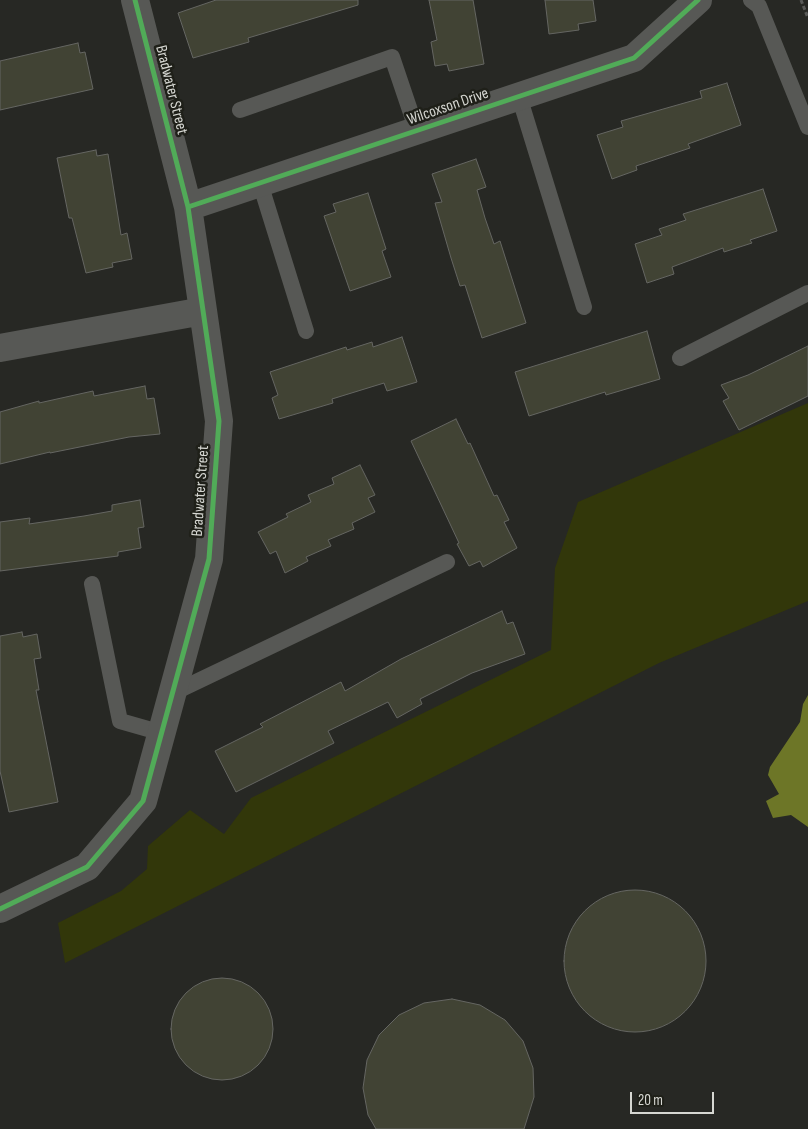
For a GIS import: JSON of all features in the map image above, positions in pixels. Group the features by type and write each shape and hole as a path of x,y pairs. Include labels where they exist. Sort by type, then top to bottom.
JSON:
{"street":[{"name":"Bradwater Street","path":"0,909 87,867 143,801 209,559 219,421 188,208 135,0"},
{"name":"Wilcoxson Drive","path":"188,208 634,58 698,0"},
{"path":"0,348 203,311"}],"lane":[{"path":"751,0 759,6 808,127"},
{"path":"240,110 392,58 417,130"},
{"path":"519,96 584,307"},
{"path":"260,183 306,331"},
{"path":"680,358 808,293"},
{"path":"172,693 446,562"},
{"path":"92,584 120,721 162,734"}],"path":[{"path":"801,0 808,18"}],"shaded area":[{"path":"808,403 808,601 659,663 65,963 58,923 121,891 147,869 148,846 190,810 224,834 251,798 551,650 555,568 578,502"},
{"path":"808,695 808,827 791,815 773,818 766,801 779,794 768,775 770,767 800,722 803,704"}],"building":[{"path":"216,0 358,0 358,5 248,38 249,42 193,58 178,13"},
{"path":"429,0 473,0 484,64 449,71 447,64 435,66 431,42 437,40"},
{"path":"545,0 593,0 596,21 578,24 579,30 549,34"},
{"path":"78,43 80,53 85,52 93,89 0,110 0,61"},
{"path":"727,83 741,125 688,144 690,148 636,166 637,170 612,179 597,135 623,127 621,121 702,98 700,91"},
{"path":"96,150 97,156 108,154 121,235 127,233 132,259 112,263 113,267 86,273 72,218 69,218 57,158"},
{"path":"476,159 486,187 477,190 485,218 494,244 500,241 526,323 482,338 465,285 460,286 451,258 435,203 442,202 432,174"},
{"path":"763,189 777,231 750,240 752,243 724,252 723,248 672,267 674,274 647,283 635,244 662,235 659,229 686,220 683,214"},
{"path":"368,193 386,249 382,251 391,277 350,291 324,216 336,212 333,204"},
{"path":"647,331 660,379 606,395 605,392 529,416 515,372"},
{"path":"402,337 417,382 387,391 384,383 332,399 333,403 279,419 272,398 278,395 270,372 346,347 347,350 372,342 373,347"},
{"path":"808,346 808,396 739,430 723,401 729,398 721,385 748,375"},
{"path":"145,386 147,399 154,398 160,434 129,437 50,452 0,464 0,412 39,401 39,403 93,391 94,396"},
{"path":"456,419 468,444 470,443 494,496 497,495 509,520 504,522 517,548 483,567 480,561 469,566 457,544 459,543 411,441"},
{"path":"360,465 375,495 368,498 375,512 352,523 354,529 328,540 331,546 306,557 308,561 285,573 276,551 270,554 258,532 288,517 286,514 311,502 308,495 334,484 332,478"},
{"path":"140,500 144,527 138,528 141,548 118,552 118,556 0,571 0,522 30,518 29,524 84,516 112,511 112,505"},
{"path":"502,611 507,624 513,622 525,654 472,673 420,699 422,704 397,718 388,702 328,731 334,743 236,792 215,751 263,727 260,724 341,682 345,691 401,659"},
{"path":"22,632 23,637 37,634 41,658 34,659 39,690 36,690 58,802 9,812 0,771 0,636"},
{"path":"635,890 662,896 674,902 685,911 694,922 700,934 706,961 700,988 694,1000 685,1011 674,1020 662,1026 635,1032 608,1026 596,1020 585,1011 576,1000 570,988 564,961 570,934 576,922 585,911 596,902 608,896"},
{"path":"222,978 241,982 258,993 269,1010 273,1029 269,1048 258,1065 241,1076 222,1080 203,1076 186,1065 175,1048 171,1029 175,1010 186,993 203,982"},
{"path":"452,999 480,1005 505,1020 523,1041 533,1068 534,1097 524,1129 376,1129 368,1115 363,1088 367,1060 379,1035 399,1015 424,1003"}],"cycle path":[{"path":"0,909 87,867 143,801 209,559 219,421 188,207 135,0"},
{"path":"188,207 634,58 698,0"}]}
